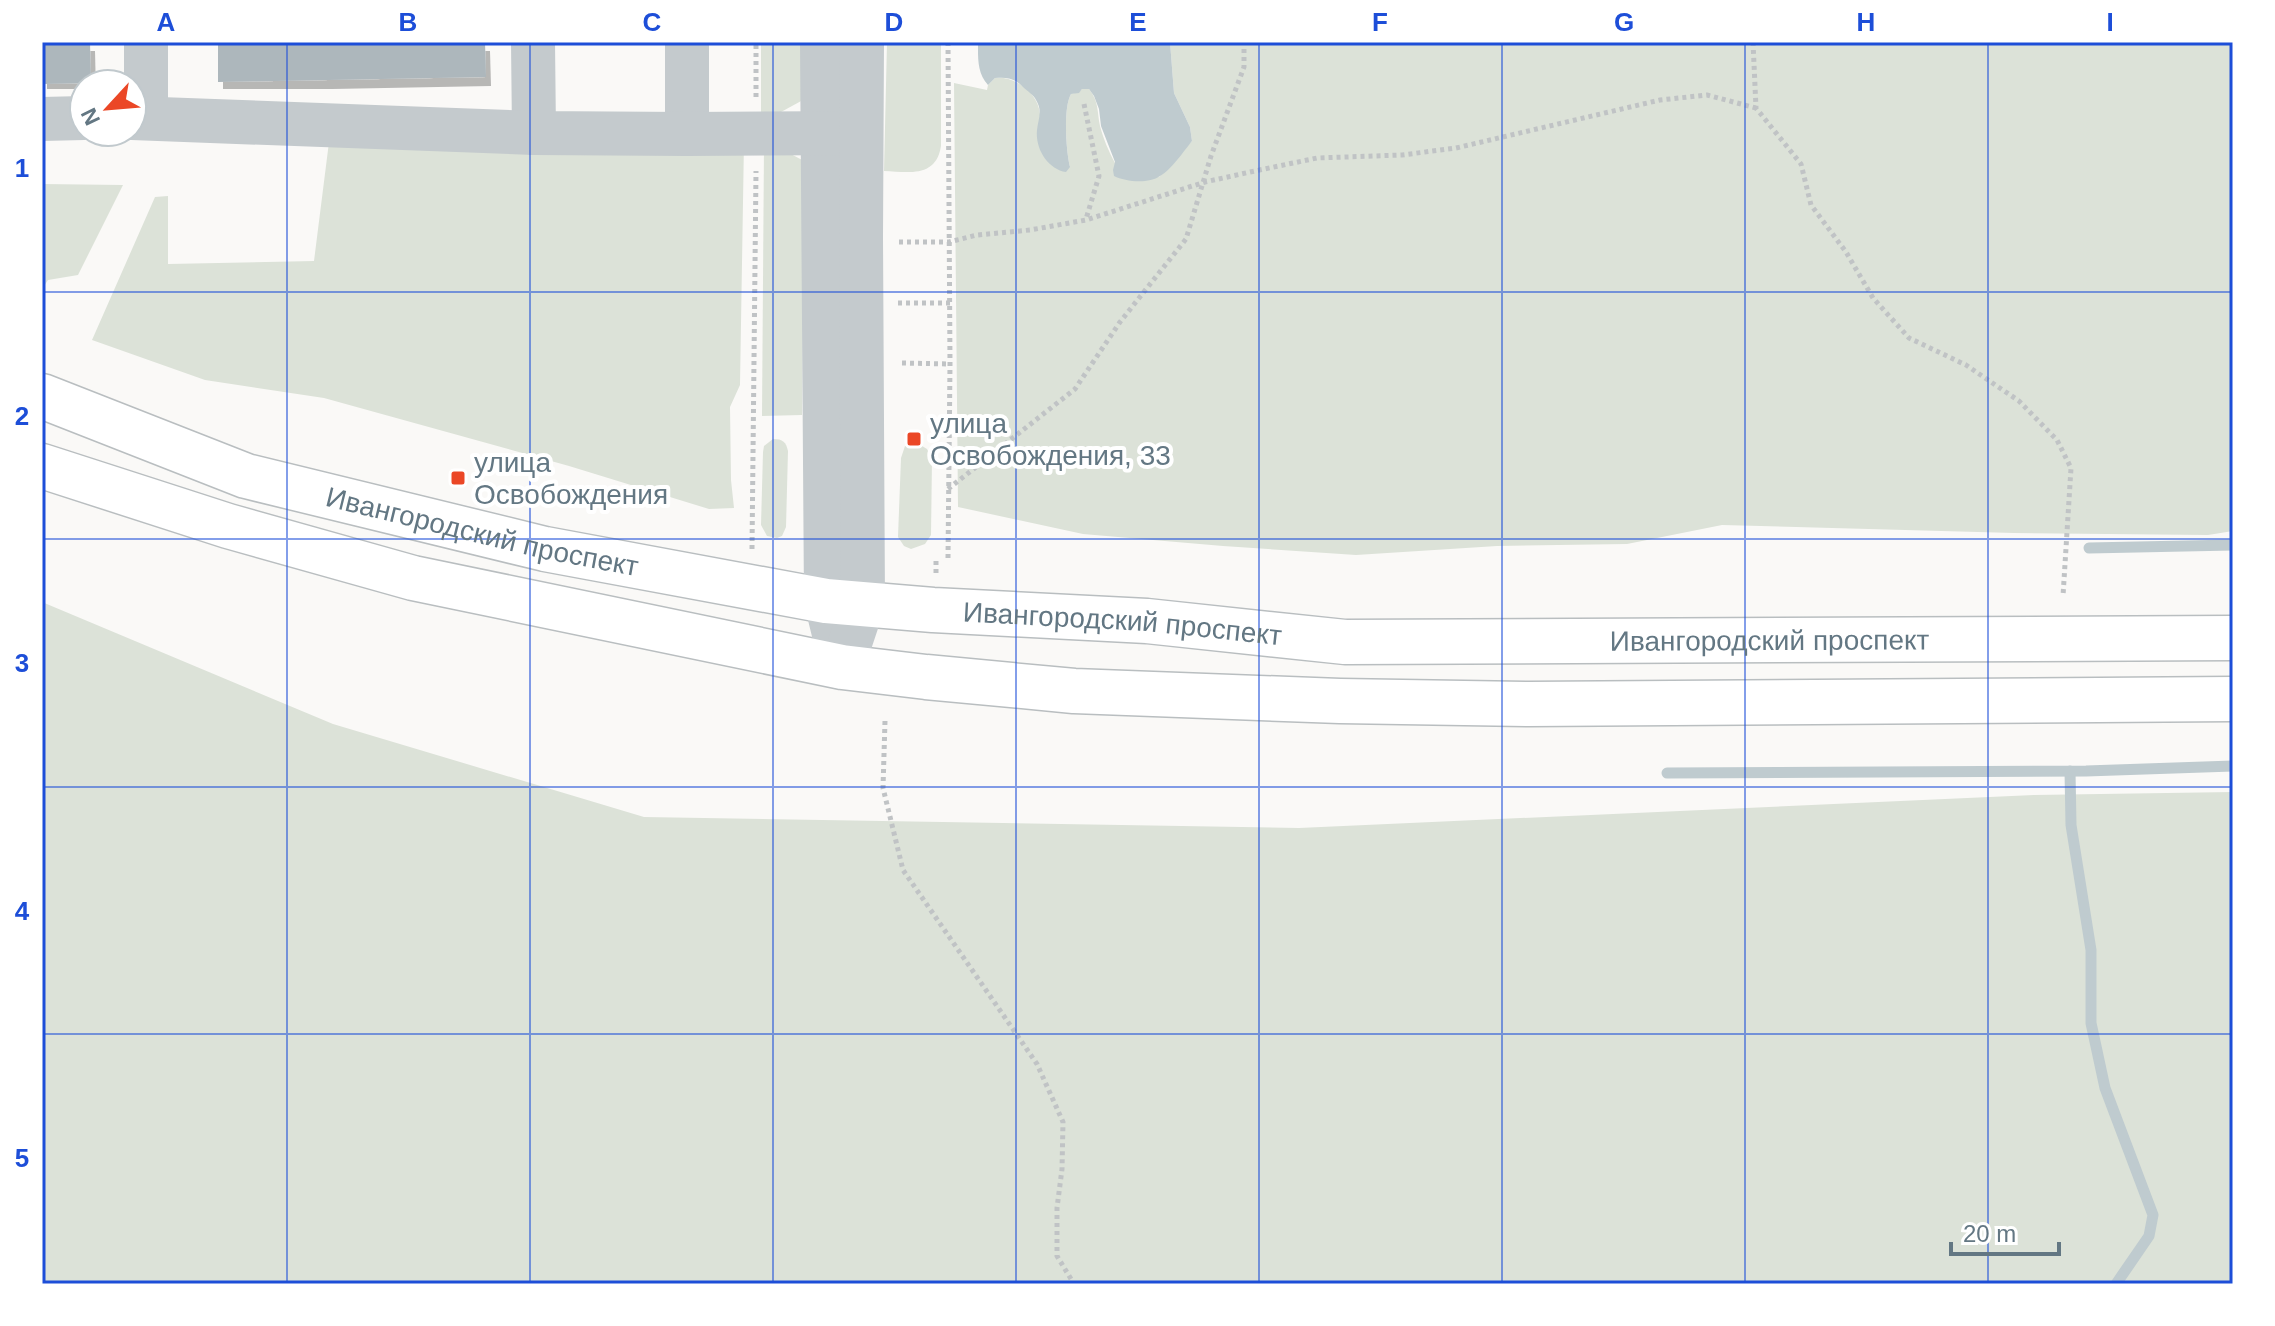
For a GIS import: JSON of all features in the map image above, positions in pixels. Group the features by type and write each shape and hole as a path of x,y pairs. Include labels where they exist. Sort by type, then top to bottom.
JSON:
{"highway":[{"name":"Ивангородский проспект","path":"42,396 246,476 545,549 844,602 933,610 1147,621 1345,642 2233,638"},
{"name":"Ивангородский проспект","path":"42,466 228,526 413,578 842,667 1074,691 1340,701 1529,704 2233,699"}],"street":[{"path":"144,68 146,42"},
{"path":"533,42 534,133"},
{"path":"687,42 687,134"},
{"path":"822,42 842,133 842,667"},
{"path":"842,133 862,42"},
{"path":"42,119 68,118"},
{"path":"148,118 534,133 842,133"}],"path":[{"path":"752,559 756,42"},
{"path":"948,42 948,558"},
{"path":"948,489 1075,389 1120,322 1186,239 1211,156 1244,67 1244,42"},
{"path":"1753,42 1756,108 1801,164 1811,205 1846,252 1873,298 1909,338 1966,365 2019,401 2057,440 2071,468 2063,596"},
{"path":"897,242 949,242 977,235 1086,220 1205,182 1317,158 1402,155 1456,148 1660,100 1707,95 1756,108"},
{"path":"1084,104 1099,176 1086,220"},
{"path":"897,303 950,303"},
{"path":"897,363 950,364"},
{"path":"936,558 936,574"},
{"path":"885,721 883,788 903,870 1037,1064 1063,1122 1057,1256 1074,1284"}],"shaded area":[{"path":"761,42 803,42 803,100 770,118 761,118"},
{"path":"887,42 941,42 941,146 934,164 920,171 884,171"},
{"path":"978,42 1170,42 1174,93 1190,127 1192,141 1169,169 1155,179 1137,181 1114,176 1115,162 1101,126 1099,109 1089,89 1082,89 1079,93 1071,94 1068,100 1066,130 1070,167 1066,172 1060,170 1048,162 1038,144 1040,112 1035,98 1010,79 995,78 988,85 980,70"},
{"path":"1170,42 2233,42 2233,531 2208,535 2014,533 1722,525 1627,544 1497,546 1356,555 1083,534 958,507 954,83 987,90 995,78 1003,78 1024,87 1038,106 1040,119 1037,133 1070,167 1066,130 1068,100 1071,94 1089,89 1115,163 1159,177 1192,141 1190,127 1174,93"},
{"path":"744,141 740,385 730,407 734,508 709,509 569,466 324,398 205,380 92,340 155,197 168,196 168,264 314,261 329,142"},
{"path":"764,145 774,145 804,161 802,415 762,416"},
{"path":"42,184 123,185 78,275 48,280 42,289"},
{"path":"773,439 784,442 788,451 786,527 782,536 777,538 767,536 761,525 763,452 764,446"},
{"path":"917,443 927,449 932,459 931,535 925,544 911,549 904,546 898,537 901,458 905,446"},
{"path":"42,602 333,724 644,817 1299,828 2034,795 2233,792 2233,1284 42,1284"}],"building":[{"path":"42,42 90,42 91,68 68,68 68,83 42,84"},
{"path":"218,42 485,42 486,77 218,82"}],"waterway":[{"path":"2089,548 2233,545"},
{"path":"1667,773 2086,771 2233,766"},
{"path":"2070,771 2071,825 2091,950 2091,1023 2105,1088 2153,1215 2149,1236 2116,1284"}],"place":[{"name":"улица Освобождения, 33","path":"914,439"},
{"name":"улица Освобождения","path":"458,478"}]}
